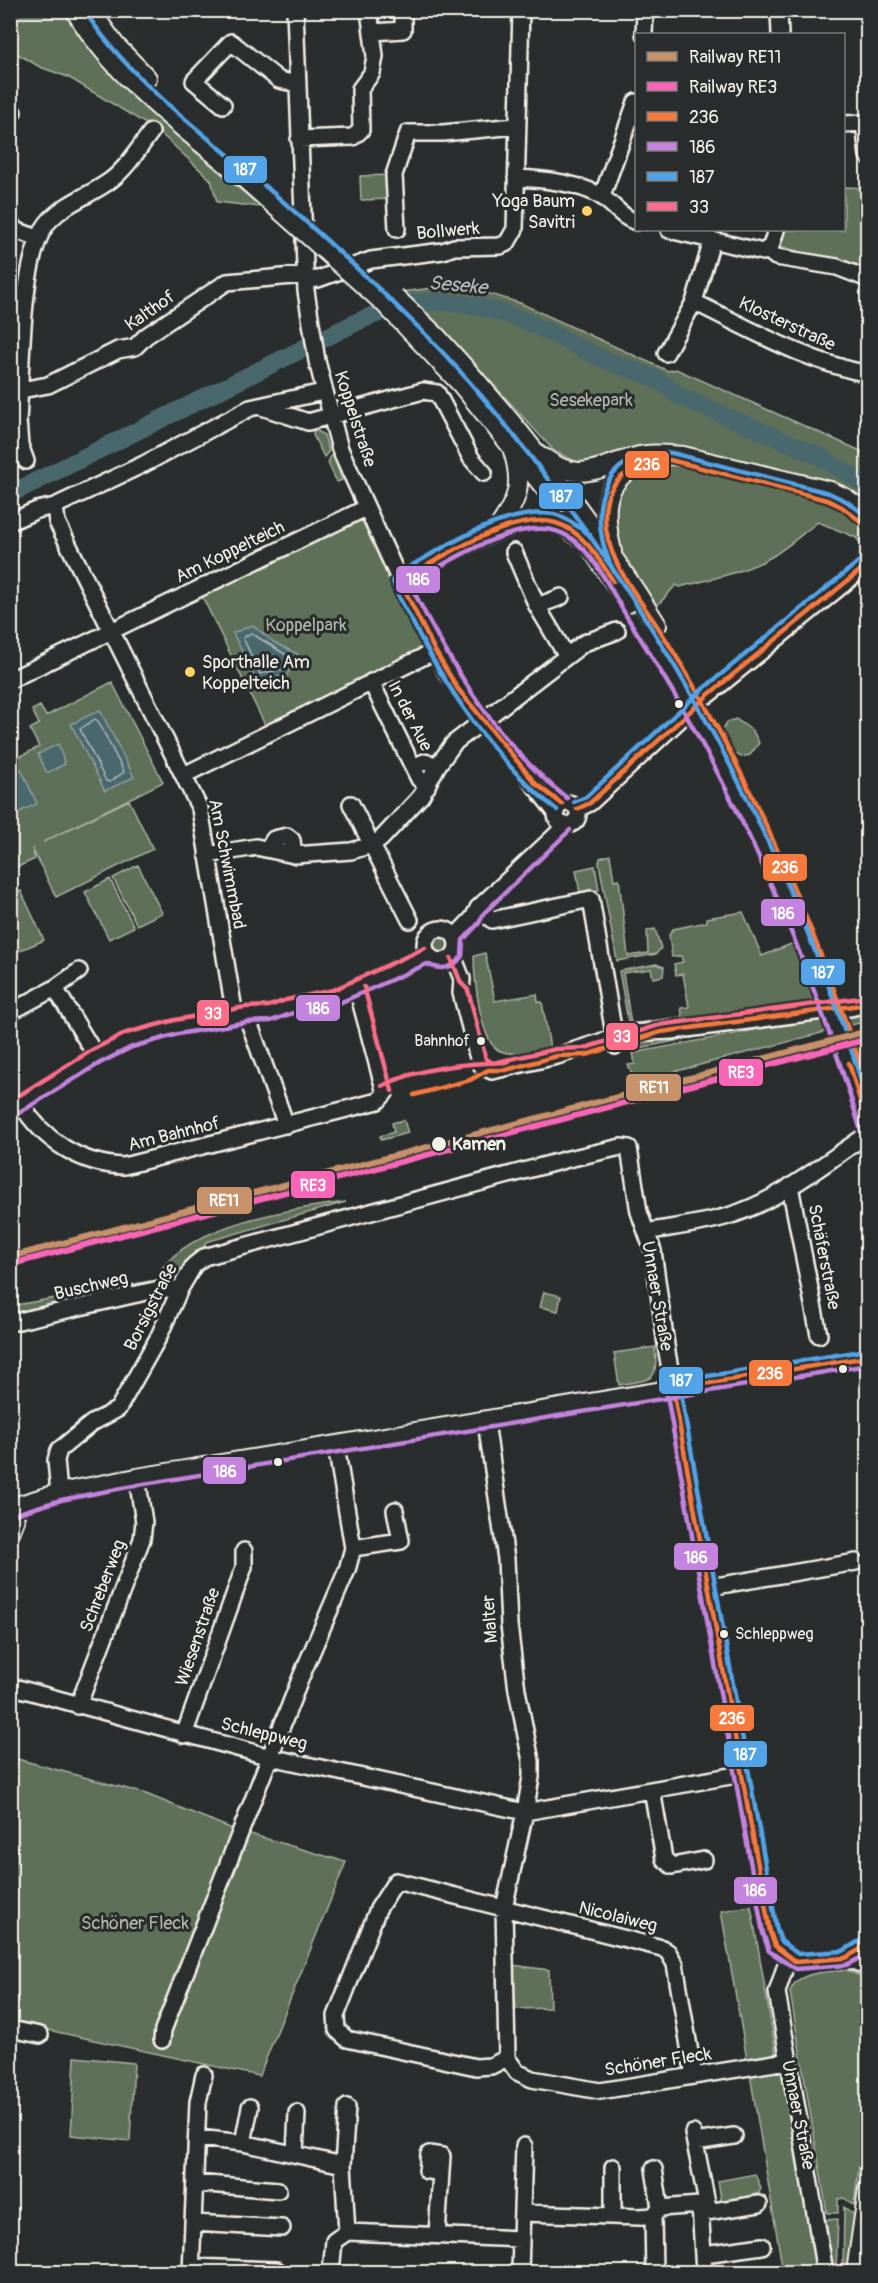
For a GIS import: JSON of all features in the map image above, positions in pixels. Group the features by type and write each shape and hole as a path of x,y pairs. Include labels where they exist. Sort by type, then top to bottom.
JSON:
{"main road":[{"path":"75,10 108,56 157,104 249,175"},
{"path":"90,10 115,45 167,98 490,405 533,450 613,556 633,599 693,707 760,837 819,975 843,1043 867,1129"},
{"path":"490,405 511,443 633,599 702,699 765,822 829,971 867,1089"},
{"path":"497,530 514,505 519,485 518,466 511,443"},
{"path":"533,450 567,471 582,473 636,457 657,454 682,456 830,491 845,498 867,514"},
{"path":"613,556 605,514 608,498 616,480 634,466 647,461 670,460 827,500 842,507 867,527"},
{"path":"400,581 497,530 538,520 556,522 589,543"},
{"path":"13,1507 59,1492 137,1478 486,1422 867,1357"},
{"path":"856,2272 867,2189"}],"street":[{"path":"299,140 353,137 362,130 360,89 372,73 374,63 373,32 369,10"},
{"path":"373,32 403,30 403,10"},
{"name":"Bollwerk","path":"305,278 318,279 371,260 443,251 454,247 500,246 507,243 515,229 520,10"},
{"path":"779,10 780,33"},
{"name":"Koppelstraße","path":"296,11 305,278 315,355 339,449 400,581 435,651 458,689 536,784 565,813"},
{"path":"644,33 645,13"},
{"path":"223,105 194,81 231,42 279,80 298,84"},
{"path":"602,196 635,105"},
{"path":"845,124 866,124 867,156"},
{"path":"397,229 394,175 408,133 443,133 516,126"},
{"path":"26,461 20,445 21,390 30,270 38,238 57,213 111,180 123,170 152,132"},
{"path":"516,178 549,182 602,196 621,216 635,222"},
{"path":"12,228 38,238"},
{"path":"673,231 757,252 771,246 776,231"},
{"path":"666,353 694,302 712,241"},
{"path":"766,250 777,257 837,267 867,279"},
{"name":"Kalthof","path":"21,390 48,385 118,350 135,347 146,336 227,282 305,278"},
{"name":"Klosterstraße","path":"694,302 831,367 867,374"},
{"path":"260,406 308,422 423,391 437,393 471,459 484,473"},
{"path":"10,522 37,510 55,506 250,408 323,393"},
{"name":"Am Schwimmbad","path":"55,506 57,522 200,809 207,855 241,1015"},
{"name":"Am Koppelteich","path":"110,630 366,508"},
{"path":"514,552 537,606 566,655"},
{"path":"708,695 867,564"},
{"path":"537,606 561,597"},
{"path":"10,680 110,630"},
{"name":"In der Aue","path":"372,845 381,839 427,787 438,765 454,743 566,655 584,643 617,631"},
{"path":"184,775 435,651"},
{"name":"In der Aue","path":"371,682 419,779 427,787"},
{"path":"427,950 432,932 451,933 473,918 478,908 558,833 565,813 590,803 687,713"},
{"name":"In der Aue","path":"413,767 424,762 438,765"},
{"path":"351,804 410,920"},
{"path":"207,855 268,848 294,855 351,851 372,845"},
{"path":"478,908 492,920 591,899 615,1042"},
{"path":"449,959 457,947 451,933"},
{"path":"427,950 435,960 449,959"},
{"path":"16,1107 96,1056 150,1033 241,1015 270,1014 288,1007 323,1001 357,989 395,968 402,957 427,950"},
{"path":"449,959 462,979 461,993 473,1043 483,1067 498,1071 615,1042 646,1031 661,1032 823,1011"},
{"path":"18,1008 55,988 79,971"},
{"path":"55,988 96,1056"},
{"name":"Am Bahnhof","path":"16,1107 51,1139 86,1160 109,1166 140,1164 378,1101 385,1093 357,989"},
{"path":"850,1008 867,1004"},
{"path":"241,1015 286,1125"},
{"name":"Schäferstraße","path":"646,1232 728,1216 790,1186 867,1134"},
{"name":"Borsigstraße","path":"59,1492 56,1460 60,1450 92,1423 118,1409 158,1338 180,1289 194,1265 204,1257 568,1159 621,1147 629,1148"},
{"name":"Unnaer Straße","path":"629,1148 639,1212 655,1262 673,1389 770,1932 775,1946 788,1958 777,1992 787,2061 825,2272"},
{"name":"Schäferstraße","path":"790,1186 819,1335"},
{"name":"Buschweg","path":"10,1323 159,1289 180,1289"},
{"name":"Malter","path":"486,1422 506,1559 509,1625 517,1690 531,1761 525,1812"},
{"path":"162,2040 163,2030 270,1757 348,1570 353,1548 336,1446"},
{"name":"Schreberweg","path":"78,1706 142,1539 144,1522 137,1478"},
{"path":"10,1535 16,1520 13,1507"},
{"path":"353,1548 401,1541 395,1510"},
{"name":"Wiesenstraße","path":"184,1735 244,1567 244,1551"},
{"path":"710,1587 856,1562"},
{"name":"Schleppweg","path":"10,1686 270,1757 525,1812 741,1774"},
{"path":"652,1790 664,1859 672,1866 704,1860"},
{"path":"504,1908 396,1881 378,1909 336,2016 337,2030 347,2039 476,2067 491,2066 507,2058 504,1908 525,1812"},
{"name":"Nicolaiweg","path":"504,1908 640,1942 668,1952 675,1964 694,2076"},
{"path":"788,1958 806,1963 845,1958 867,1945"},
{"path":"845,1958 867,1967"},
{"path":"10,2029 40,2035"},
{"name":"Schöner Fleck","path":"507,2058 524,2076 588,2090 610,2090 787,2061"},
{"path":"204,2075 198,2102 191,2270 277,2271"},
{"path":"243,2143 250,2107"},
{"path":"346,2107 343,2165 347,2232"},
{"path":"295,2153 297,2112"},
{"path":"700,2209 707,2204 694,2138 734,2136"},
{"path":"198,2138 243,2143 343,2165"},
{"path":"520,2272 524,2146"},
{"path":"613,2168 613,2216"},
{"path":"654,2169 656,2212 654,2272"},
{"path":"437,2235 441,2172"},
{"path":"196,2183 278,2190"},
{"path":"523,2213 613,2216 759,2204"},
{"path":"700,2209 704,2272"},
{"path":"194,2223 282,2228"},
{"path":"331,2272 334,2241 347,2232 521,2239"},
{"path":"704,2254 762,2246"}],"green space":[{"path":"10,11 66,11 85,40 130,92 181,140 261,207 217,202 211,180 158,131 68,77 40,67 11,50"},
{"path":"391,175 392,199 361,200 360,176"},
{"path":"845,187 867,188 867,273 780,246 784,231 845,231"},
{"name":"Sesekepark","path":"433,288 480,291 520,303 668,371 676,369 863,452 867,455 867,511 760,470 606,459 579,463 554,451 459,347 400,292"},
{"path":"314,429 324,435 329,451 324,457 313,435"},
{"path":"332,453 342,480 337,482 328,463"},
{"path":"670,460 827,500 842,507 867,527 867,550 855,537 818,522 763,562 716,578 680,587 676,585 658,605 646,608 613,556 608,498 634,466"},
{"name":"Koppelpark","path":"366,508 433,648 269,733 199,590"},
{"path":"112,682 163,782 43,842 129,800 153,849 56,897 32,848 35,859 11,870 11,761 39,747 30,729 39,724 32,710 40,706 46,716"},
{"path":"736,719 753,731 759,743 750,755 741,757 733,752 723,729 727,722"},
{"path":"610,855 614,880 619,879 628,956 648,953 647,931 655,929 661,948 656,954 617,961 599,863 600,858"},
{"path":"138,865 162,913 137,925 113,878"},
{"path":"595,866 599,890 580,893 576,870"},
{"path":"110,879 134,927 109,939 85,892"},
{"path":"21,891 44,940 19,951 11,934 10,896"},
{"path":"743,912 762,956 796,942 818,1001 683,1020 681,1008 689,1007 683,974 676,975 674,964 683,962 681,956 672,957 669,935 673,929 707,922 707,918"},
{"path":"437,936 445,936 450,941 448,952 437,954 432,949 432,941"},
{"path":"485,953 495,1001 537,994 538,1002 542,1002 550,1048 506,1053 493,1046 479,1008 475,978 474,956"},
{"path":"656,964 664,967 663,976 653,978 651,969 623,973 631,1024 679,1017 680,1021 629,1026 619,971"},
{"path":"867,1013 867,1021 635,1082 628,1065 635,1064 633,1053 766,1028"},
{"path":"767,1023 635,1049 633,1044 706,1030"},
{"path":"404,1120 408,1133 381,1140 380,1136 394,1132 392,1123"},
{"path":"346,1202 206,1242 199,1256 189,1267 162,1282 159,1272 174,1255 218,1230 271,1214"},
{"path":"150,1281 152,1286 11,1317 11,1306"},
{"path":"544,1292 561,1296 558,1311 540,1307"},
{"path":"655,1347 654,1373 646,1380 619,1385 614,1353"},
{"name":"Schöner Fleck","path":"10,1757 146,1794 230,1828 346,1862 259,2076 11,2022"},
{"path":"751,1906 776,2053 747,2060 721,1911"},
{"path":"512,1965 549,1970 550,2008 516,2009"},
{"path":"847,1970 867,1979 868,2100 854,2205 844,2198 838,2199 838,2213 827,2213 790,1992 793,1985 806,1976"},
{"path":"75,2057 134,2063 130,2141 71,2135"},
{"path":"776,2069 783,2073 817,2272 783,2272 750,2074"},
{"path":"755,2174 761,2188 759,2193 748,2196 747,2200 722,2204 718,2181"},
{"path":"844,2207 856,2216 850,2272 843,2272"},
{"path":"838,2219 836,2272 832,2272 825,2220"}],"water":[{"path":"252,625 275,643 298,654 287,675 257,682 233,633"},
{"path":"100,710 134,777 105,791 71,724"},
{"path":"58,744 65,764 47,773 38,754"},
{"path":"21,769 37,804 17,813 11,799 11,774"}],"waterway":[{"name":"Seseke","path":"10,494 359,321 398,306 430,302 480,307 528,322 600,358 654,378 679,396 817,455 868,486"}],"rail line":[{"name":"RE11","path":"10,1257 868,1031"},
{"name":"RE3","path":"12,1264 868,1039"}],"transit line":[{"name":"187","path":"84,10 120,56 161,98 310,226 369,279 428,337 489,404 563,499 659,640 702,712 741,787 778,863 811,941 868,1102"},
{"name":"187","path":"614,572 605,551 601,530 600,509 604,490 613,474 627,462 647,455 672,453 829,493 846,501 868,517"},
{"name":"236","path":"868,527 842,507 827,500 670,460 635,468 617,481 611,490 605,514 610,548 617,563 695,688 753,798 804,912 868,1087"},
{"name":"187","path":"557,810 513,770 473,722 439,670 398,595 393,580 396,575 472,532 514,517 535,514 559,515 590,535"},
{"name":"236","path":"400,581 476,539 498,530 539,521 556,523 574,532 589,547 613,581"},
{"name":"186","path":"567,798 518,753 477,700 441,643 410,584 478,546 517,532 536,529 552,530 565,535 587,553 605,579 700,741 733,803 790,930 816,995 861,1131"},
{"name":"187","path":"574,802 586,797 703,689 863,558"},
{"name":"236","path":"577,809 590,803 708,695 868,564"},
{"name":"236","path":"400,581 435,651 458,689 536,784 562,804"},
{"name":"186","path":"14,1116 100,1063 132,1047 178,1034 247,1022 271,1021 290,1014 337,1004 427,964 437,968 455,964 462,956 463,940 479,923 484,913 570,830"},
{"name":"33","path":"10,1101 92,1050 126,1033 175,1020 245,1007 269,1006 333,990 425,948"},
{"name":"33","path":"451,958 461,983 468,990 486,1059 493,1063 556,1049 585,1048 659,1025 867,997"},
{"name":"33","path":"364,987 392,1091"},
{"name":"236","path":"414,1095 470,1080 488,1070 506,1070 557,1056 586,1055 661,1032 868,1004"},
{"name":"33","path":"382,1086 428,1070 509,1062"},
{"name":"236","path":"849,1063 868,1127"},
{"name":"187","path":"672,1382 867,1350"},
{"name":"236","path":"673,1389 868,1357"},
{"name":"186","path":"12,1515 61,1500 138,1485 868,1365"},
{"name":"187","path":"680,1388 777,1930 781,1941 798,1954 843,1951 864,1938"},
{"name":"236","path":"673,1389 770,1932 775,1946 796,1962 845,1958 868,1945"},
{"name":"186","path":"666,1390 763,1933 769,1951 796,1969 846,1965 868,1954"}],"place":[{"name":"Yoga Baum Savitri","path":"587,211"},
{"name":"Sporthalle Am Koppelteich","path":"190,672"},
{"name":"Bahnhof","path":"481,1041"},
{"name":"Kamen","path":"439,1144"},
{"name":"Schleppweg","path":"724,1634"}]}
